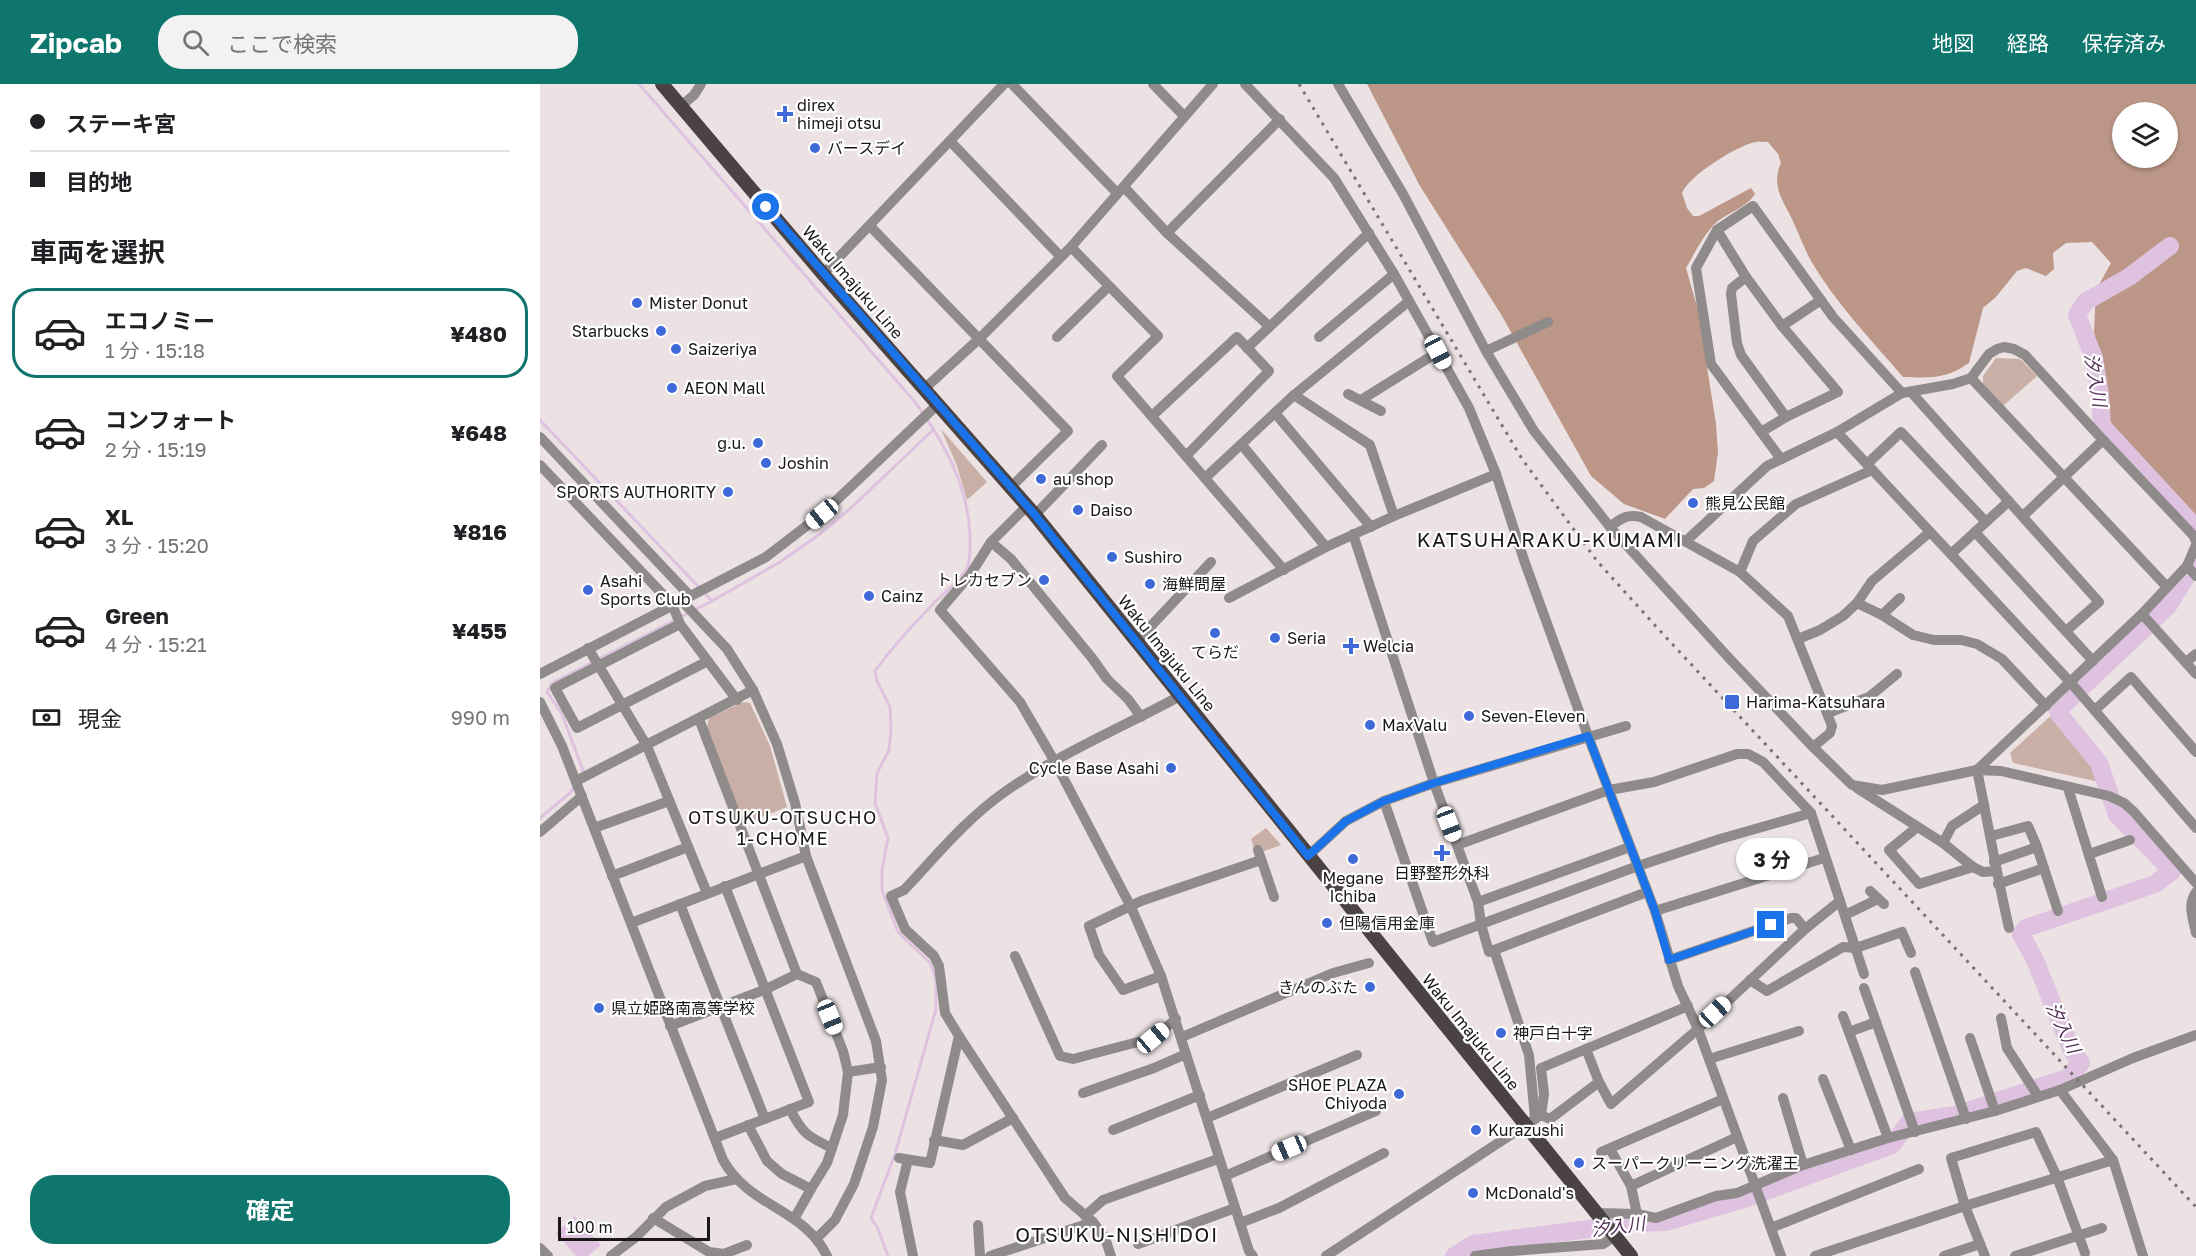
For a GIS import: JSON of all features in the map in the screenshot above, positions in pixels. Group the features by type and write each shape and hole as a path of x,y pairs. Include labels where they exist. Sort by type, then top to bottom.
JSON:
{"main road":[{"name":"Waku Imajuku Line","path":"662,84 823,274 1031,511 1308,856 1534,1119 1599,1216 1631,1256"}],"street":[{"path":"681,106 694,95 701,84"},
{"path":"1153,84 1184,116"},
{"path":"924,389 980,338 1071,247 1213,84"},
{"path":"1245,84 1334,178 1394,274 1469,408 1496,474 1588,736 1655,911 1678,986 1698,1029 1781,1256"},
{"path":"1338,84 1403,194 1486,351 1534,431 1610,527 1813,747 1852,785 1916,828 1943,843 1973,867 1983,872 2037,847"},
{"path":"823,274 1005,85 1269,326"},
{"path":"1167,233 1280,119"},
{"path":"950,141 1060,256"},
{"path":"1781,459 1711,364 1696,267 1717,230 1753,206 1821,300 2023,516 2099,602 2067,632"},
{"path":"870,226 1068,431 1010,488"},
{"path":"1717,230 1746,277 1782,326 1838,392 1761,432"},
{"path":"1247,348 1369,233"},
{"path":"1071,247 1158,336 1117,376 1284,570"},
{"path":"1319,337 1394,274"},
{"path":"1746,277 1732,288 1731,294 1737,343 1741,355 1786,417"},
{"path":"1057,337 1108,287"},
{"path":"1782,326 1821,300"},
{"path":"1205,478 1294,395 1408,302"},
{"path":"1486,351 1548,322"},
{"path":"1152,416 1237,337 1269,371 1186,456"},
{"path":"1686,542 1767,466 1837,432 1906,392 1953,384 1971,378 1989,354 2004,347 2025,355 2193,535 2196,543 2187,566 2142,614 1977,770"},
{"path":"1361,400 1438,352"},
{"path":"1971,378 2167,587"},
{"path":"1348,394 1381,411"},
{"path":"1294,395 1370,445 1394,516"},
{"path":"540,674 742,570 784,544 842,495 937,405"},
{"path":"1275,413 1371,527"},
{"path":"1837,432 2071,683 2196,828"},
{"path":"1740,572 1753,541 1796,504 1870,467 1901,432 1986,522"},
{"path":"540,437 727,650 753,690 777,744 795,803 806,856 876,1041 881,1066 882,1080 873,1127 854,1184 836,1220 817,1238"},
{"path":"2023,516 2103,440"},
{"path":"1101,445 1031,511 991,542 970,575 940,610 1020,702 1055,762 1131,907 1161,976 1176,1019 1218,1159 1240,1223 1247,1254"},
{"path":"1242,445 1326,547"},
{"path":"540,465 681,600 680,624 737,700"},
{"path":"1229,598 1353,534 1496,474"},
{"path":"1951,554 2009,501"},
{"path":"1610,527 1623,516 1631,514 1641,517 1740,572 1788,616 1832,726 1830,734 1813,747"},
{"path":"1798,639 1820,630 1843,616 1857,603 1872,581 1930,532"},
{"path":"1975,532 2093,661"},
{"path":"1353,534 1434,783 1478,902 1489,952 1647,892"},
{"path":"991,542 1011,559 1107,679 1128,699 1141,717"},
{"path":"1136,642 1211,562"},
{"path":"2187,566 2196,576"},
{"path":"1882,615 1900,598"},
{"path":"1857,603 1882,615 1913,635 1934,640 1961,640 1977,644 2002,659 2046,706"},
{"path":"2142,614 2196,674"},
{"path":"680,624 555,687 577,728 708,661"},
{"path":"588,648 647,746 707,893"},
{"path":"2186,662 2196,654"},
{"path":"1828,713 1869,696 1897,674"},
{"path":"2095,710 2131,677 2196,752"},
{"path":"576,781 753,690"},
{"path":"1111,1256 1105,1238 1089,1219 1065,1198 959,1036 945,1013 939,966 934,956 905,929 891,896 904,890 971,819 1007,790 1180,696"},
{"path":"540,702 562,746 582,796 723,1160 736,1179 753,1195 806,1227 817,1238 827,1256"},
{"path":"699,719 797,974 816,982 843,1051 848,1072 843,1115 827,1162 794,1219"},
{"path":"1308,856 1346,821 1384,801 1434,783 1626,726"},
{"path":"1457,845 1609,790 1654,782 1737,754 1748,754 1763,762 1811,813 1864,974"},
{"path":"1852,785 1882,790 1977,770 2001,771 2109,796 2124,803 2196,883"},
{"path":"1977,770 1991,836 1998,884 2009,928"},
{"path":"2068,788 2102,897"},
{"path":"540,832 582,796"},
{"path":"594,828 669,801"},
{"path":"1384,801 1433,942 1638,866 1811,813"},
{"path":"1943,843 1952,826 1984,805"},
{"path":"1991,836 2028,826 2058,911"},
{"path":"1916,828 1889,850 1919,884 1973,867"},
{"path":"2089,854 2130,840"},
{"path":"612,876 688,847"},
{"path":"1478,902 1630,847"},
{"path":"1161,976 1123,990 1099,955 1089,926 1141,901 1260,855 1274,897"},
{"path":"631,923 806,856"},
{"path":"1655,911 1824,858"},
{"path":"1998,884 2044,868"},
{"path":"715,1138 809,1102 725,886"},
{"path":"2196,892 2191,900 2191,909 2196,933"},
{"path":"1845,915 1877,898"},
{"path":"1586,1049 1599,1082 1611,1104 1698,1029 1805,929 1840,901"},
{"path":"680,904 765,1119"},
{"path":"1669,960 1791,918 1796,918 1805,929"},
{"path":"1750,980 1767,991 1843,947 1856,948 1902,932 1911,952"},
{"path":"1494,950 1529,1055 1534,1119"},
{"path":"1015,956 1060,1056 1073,1059 1153,1038 1176,1019"},
{"path":"1182,1037 1334,973 1368,963"},
{"path":"1915,972 1965,1115"},
{"path":"670,1026 764,990 797,974"},
{"path":"1864,988 1912,1120 1910,1133"},
{"path":"1534,1119 1544,1094 1541,1068 1688,1006"},
{"path":"1843,1016 1888,1138"},
{"path":"2001,1018 2007,1048 2038,1096"},
{"path":"1849,1032 1876,1022"},
{"path":"1708,1059 1799,1030"},
{"path":"1599,1216 1637,1214 1656,1218 1716,1196 1737,1193 1803,1165 1888,1138 1965,1115 1995,1111 2060,1090 2133,1058 2196,1035"},
{"path":"913,1256 900,1192 904,1159 930,1163 959,1036"},
{"path":"1970,1038 1995,1111"},
{"path":"1083,1093 1186,1054"},
{"path":"1207,1118 1357,1055"},
{"path":"848,1072 881,1066"},
{"path":"1823,1079 1851,1150"},
{"path":"1326,1256 1534,1119 1550,1119 1599,1082"},
{"path":"2060,1090 2113,1160 2143,1256"},
{"path":"1113,1130 1200,1095"},
{"path":"1783,1098 1803,1165"},
{"path":"1637,1214 1631,1186 1606,1150 1723,1099"},
{"path":"790,1109 801,1129 811,1139 832,1148"},
{"path":"1225,1176 1376,1111"},
{"path":"934,1140 963,1145 1013,1118"},
{"path":"748,1125 768,1161 782,1174 811,1189"},
{"path":"1985,1256 1965,1206 1951,1158 2036,1132 2057,1178 2085,1253"},
{"path":"1631,1186 1737,1137"},
{"path":"1240,1223 1279,1208 1384,1153"},
{"path":"990,1256 1089,1219 1103,1200 1218,1159"},
{"path":"1815,1256 2113,1160"},
{"path":"1771,1228 1919,1168"},
{"path":"611,1256 636,1237 666,1207 705,1186 736,1179"},
{"path":"1138,1244 1235,1208"},
{"path":"653,1218 710,1252 724,1254 747,1245"},
{"path":"978,1225 980,1256"},
{"path":"2015,1256 2102,1228"},
{"path":"1475,1256 1604,1244 1615,1236"},
{"path":"1944,1256 1980,1244"},
{"path":"540,1248 548,1256"}],"shaded area":[{"path":"1367,84 2196,84 2196,519 2181,500 2127,447 2108,418 2094,331 2096,290 2111,263 2092,242 2066,243 2053,253 2054,269 2046,276 2026,268 2017,271 1996,297 1983,308 1969,363 1945,375 1903,377 1843,306 1811,261 1781,198 1777,178 1781,163 1778,154 1768,142 1749,144 1711,164 1686,186 1682,193 1687,208 1693,216 1699,216 1751,188 1755,194 1747,203 1718,221 1708,231 1686,268 1698,310 1716,424 1718,452 1714,481 1704,488 1693,489 1665,519 1624,504 1591,476 1502,316 1420,186"},
{"path":"1996,358 2020,359 2037,376 2003,406 1983,384 1983,376"},
{"path":"941,429 987,482 967,500 957,466"},
{"path":"743,702 750,703 770,746 787,807 744,824 707,727 709,718"},
{"path":"2056,711 2097,764 2104,783 2013,763 2010,753"},
{"path":"1266,828 1281,845 1264,851 1262,846 1254,848 1251,839"},
{"path":"575,1216 601,1245 588,1256 576,1256 556,1233"}],"waterway":[{"path":"639,84 915,402 945,449 965,499 970,536 970,557 965,572 904,635 875,671 877,681 890,707 891,729 889,750 877,773 875,803 888,838 882,870 882,890 898,932 931,964 936,979 936,1009 895,1154 871,1218 878,1229 888,1256"},
{"name":"汐入川","path":"2170,246 2129,277 2085,302 2077,315 2094,358 2102,426 2196,528"},
{"path":"540,420 712,601"},
{"path":"584,773 562,714 547,692 552,683 712,601 780,562 820,534 852,507 934,429"},
{"name":"汐入川","path":"1454,1256 1473,1244 1635,1223 1666,1222 1750,1197 1892,1145 1909,1122 1955,1115 2067,1078 2081,1063 2071,1049 2035,960 2021,934 2026,928 2155,884 2172,871 2117,815 2099,763 2058,710 2168,606 2196,561"},
{"path":"540,818 570,793 575,785"}],"railway":[{"path":"1299,84 1522,459 1597,561 2196,1207"}],"place":[{"name":"direx himeji otsu","path":"785,114"},
{"name":"バースデイ","path":"815,148"},
{"name":"Mister Donut","path":"637,303"},
{"name":"Starbucks","path":"661,331"},
{"name":"Saizeriya","path":"676,349"},
{"name":"AEON Mall","path":"672,388"},
{"name":"g.u.","path":"758,443"},
{"name":"Joshin","path":"766,463"},
{"name":"au shop","path":"1041,479"},
{"name":"SPORTS AUTHORITY","path":"728,492"},
{"name":"熊見公民館","path":"1693,503"},
{"name":"Daiso","path":"1078,510"},
{"name":"Sushiro","path":"1112,557"},
{"name":"トレカセブン","path":"1044,580"},
{"name":"海鮮問屋","path":"1150,584"},
{"name":"Asahi Sports Club","path":"588,590"},
{"name":"Cainz","path":"869,596"},
{"name":"てらだ","path":"1215,633"},
{"name":"Seria","path":"1275,638"},
{"name":"Welcia","path":"1351,646"},
{"name":"Harima-Katsuhara","path":"1732,702"},
{"name":"Seven-Eleven","path":"1469,716"},
{"name":"MaxValu","path":"1370,725"},
{"name":"Cycle Base Asahi","path":"1171,768"},
{"name":"日野整形外科","path":"1442,853"},
{"name":"Megane Ichiba","path":"1353,859"},
{"name":"但陽信用金庫","path":"1327,923"},
{"name":"きんのぶた","path":"1370,987"},
{"name":"県立姫路南高等学校","path":"599,1008"},
{"name":"神戸白十字","path":"1501,1033"},
{"name":"SHOE PLAZA Chiyoda","path":"1399,1094"},
{"name":"Kurazushi","path":"1476,1130"},
{"name":"スーパークリーニング洗濯王","path":"1579,1163"},
{"name":"McDonald's","path":"1473,1193"}],"district":[{"name":"KATSUHARAKU-KUMAMI","path":"1550,540"},
{"name":"OTSUKU-OTSUCHO 1-CHOME","path":"783,828"},
{"name":"OTSUKU-NISHIDOI","path":"1117,1235"}],"route":[{"path":"766,207 1035,515 1308,856 1346,821 1384,801 1434,783 1588,736 1655,911 1669,960 1771,925"}]}
